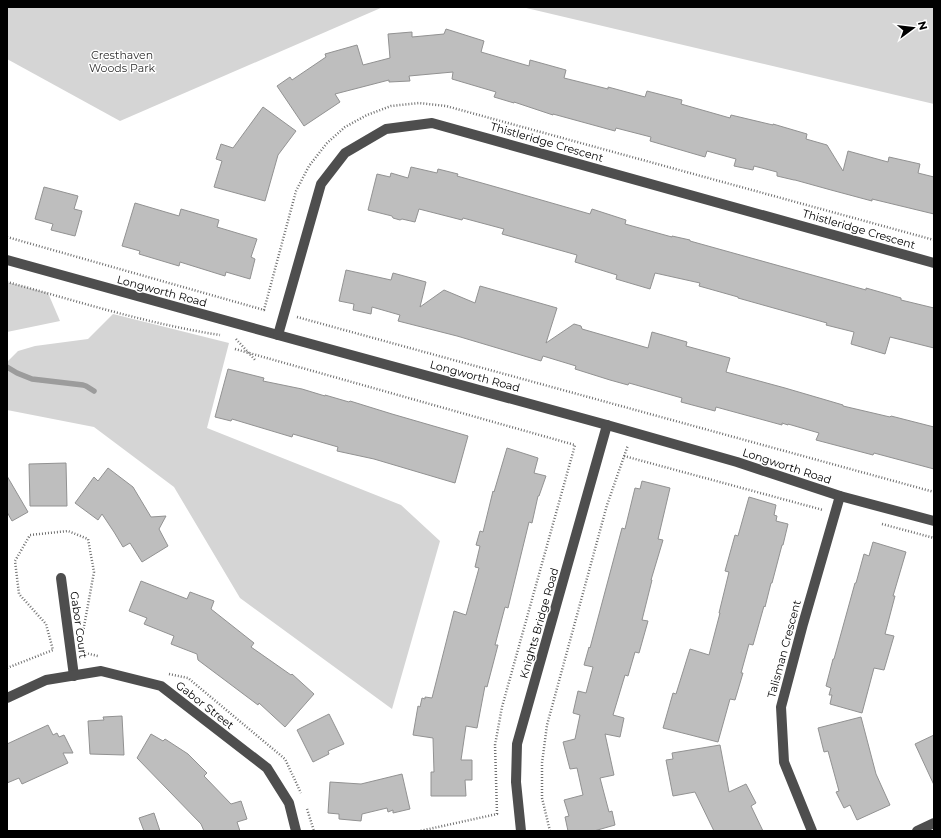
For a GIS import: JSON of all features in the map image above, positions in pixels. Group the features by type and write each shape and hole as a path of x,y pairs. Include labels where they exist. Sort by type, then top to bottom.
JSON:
{"street":[{"name":"Thistleridge Crescent","path":"278,335 322,184 345,154 386,129 432,123 934,263"},
{"name":"Longworth Road","path":"7,260 607,425 737,462 840,496 934,521"},
{"name":"Knights Bridge Road","path":"519,831 516,782 517,744 607,425"},
{"name":"Talisman Crescent","path":"812,831 784,762 781,707 840,496"},
{"name":"Gabor Court","path":"61,578 74,676"},
{"name":"Gabor Street","path":"7,698 46,680 101,671 161,686 267,768 289,803 296,831"},
{"path":"917,831 934,823"}],"path":[{"path":"7,237 264,310 296,192 308,166 327,143 345,127 367,115 391,106 419,102 446,106 934,240"},
{"path":"7,282 143,319 190,330 220,335"},
{"path":"297,317 934,492"},
{"path":"235,337 256,361"},
{"path":"235,348 576,445 502,707 495,745 497,814 420,831"},
{"path":"550,831 542,798 542,763 547,725 607,505 628,444"},
{"path":"624,456 823,510"},
{"path":"876,522 934,538"},
{"path":"7,668 53,650 46,624 19,594 15,561 30,535 68,531 88,539 94,572 82,638"},
{"path":"79,652 103,658"},
{"path":"165,672 188,678 285,759 303,797"},
{"path":"305,804 314,831"}],"green space":[{"name":"Cresthaven Woods Park","path":"7,7 383,7 120,121 7,59"},
{"path":"522,7 934,7 934,104"},
{"path":"7,282 48,293 60,321 7,332"},
{"path":"113,314 229,343 207,428 401,505 440,541 392,709 240,598 174,487 94,427 7,410 7,362 18,351 35,346 88,339"}],"building":[{"path":"446,29 484,41 481,52 529,66 530,60 566,70 564,78 608,89 608,87 645,97 647,91 682,100 681,104 730,118 731,115 773,124 807,134 806,139 827,145 843,171 848,151 888,162 889,157 920,164 918,173 934,177 934,214 872,199 872,201 777,176 777,172 754,166 753,170 734,166 736,159 707,151 705,157 650,141 651,137 616,128 615,131 553,115 494,97 496,92 452,79 453,72 409,76 410,81 389,82 389,80 335,94 340,102 304,126 277,86 290,77 292,80 326,57 325,54 357,45 363,65 390,58 388,34 412,32 412,37 444,34"},
{"path":"263,107 296,131 278,155 265,201 214,187 222,161 216,159 221,144 233,148"},
{"path":"411,167 437,173 438,169 458,174 457,176 590,214 592,209 626,220 625,224 672,237 690,240 934,308 934,348 890,337 885,354 851,344 854,332 826,325 827,323 699,286 700,283 655,273 650,289 616,279 617,275 575,262 577,255 502,234 504,229 463,218 462,220 419,209 415,222 402,219 400,220 393,218 392,216 368,210 377,174 390,177 391,173 408,178"},
{"path":"44,187 78,196 74,209 82,211 75,236 51,230 53,224 35,219"},
{"path":"135,203 179,216 181,209 219,220 217,227 257,239 251,257 255,259 250,279 226,272 225,276 180,262 179,266 139,254 140,251 122,246"},
{"path":"346,270 391,280 393,273 426,282 420,307 444,290 475,303 480,286 557,308 546,343 574,324 581,326 582,329 648,348 652,332 687,342 686,346 730,358 726,372 843,406 934,427 934,469 874,453 873,455 816,440 819,433 788,424 782,423 782,425 716,407 715,411 681,402 682,398 629,383 628,385 610,380 575,369 576,366 543,356 541,361 457,336 398,321 400,315 372,307 371,314 353,310 354,304 339,301"},
{"path":"228,369 264,378 263,381 350,401 468,436 455,483 374,459 337,451 338,447 293,434 292,437 232,419 231,421 215,417"},
{"path":"507,448 538,458 534,473 546,476 538,496 532,523 529,522 508,608 505,607 495,645 498,645 487,687 485,686 477,728 466,726 461,760 472,760 472,780 465,780 466,796 431,796 431,772 434,772 433,738 413,735 418,706 420,707 422,698 432,698 454,611 466,615 479,568 475,567 480,546 476,545 480,531 483,532 493,491 494,492"},
{"path":"66,463 67,506 30,506 29,464"},
{"path":"108,468 133,487 151,517 166,516 159,529 168,546 142,562 130,543 123,547 102,514 98,520 75,503 94,477 98,481"},
{"path":"7,476 28,512 12,521 7,512"},
{"path":"642,481 670,488 658,539 663,540 651,580 642,620 648,621 639,653 635,652 628,676 625,675 613,715 624,718 620,737 605,734 614,775 600,778 609,812 612,811 615,825 594,831 568,831 565,817 569,816 564,800 583,795 577,768 570,769 563,742 575,739 580,715 573,713 578,691 586,693 593,667 584,665 589,647 590,648 622,528 625,529 635,488 640,489"},
{"path":"749,497 776,505 774,515 777,516 776,521 788,524 753,645 749,644 741,673 743,673 735,700 730,699 718,742 663,728 673,693 676,694 690,649 709,655 729,572 725,571 735,535 738,536"},
{"path":"873,542 906,552 893,596 895,596 885,634 894,636 884,670 874,668 862,713 830,704 832,695 829,695 831,688 826,686 864,554 869,556"},
{"path":"141,581 187,599 190,592 214,601 211,609 254,643 251,647 291,675 292,674 314,694 285,727 259,703 258,705 198,660 197,654 171,644 174,636 144,624 147,618 129,611"},
{"path":"329,714 344,744 328,751 329,754 313,762 297,730"},
{"path":"122,716 124,755 90,754 88,721 104,720 103,717"},
{"path":"861,717 876,774 890,805 857,820 850,805 844,808 836,792 839,791 828,751 824,752 818,728"},
{"path":"48,725 53,735 57,733 59,737 64,735 73,753 63,753 68,763 22,784 19,778 7,783 7,744"},
{"path":"151,734 163,741 165,739 188,754 207,773 204,776 231,804 241,801 247,819 237,822 240,831 204,831 201,824 137,758"},
{"path":"934,735 934,785 915,744"},
{"path":"720,745 729,792 746,784 756,803 751,806 763,831 714,831 695,792 673,796 666,760 673,759 672,753"},
{"path":"402,774 410,809 393,813 393,810 388,812 387,808 362,814 361,821 339,819 339,814 328,813 330,782 361,784"},
{"path":"154,813 160,831 144,831 139,818"}],"waterway":[{"path":"7,367 32,379 83,385 94,391"}]}
